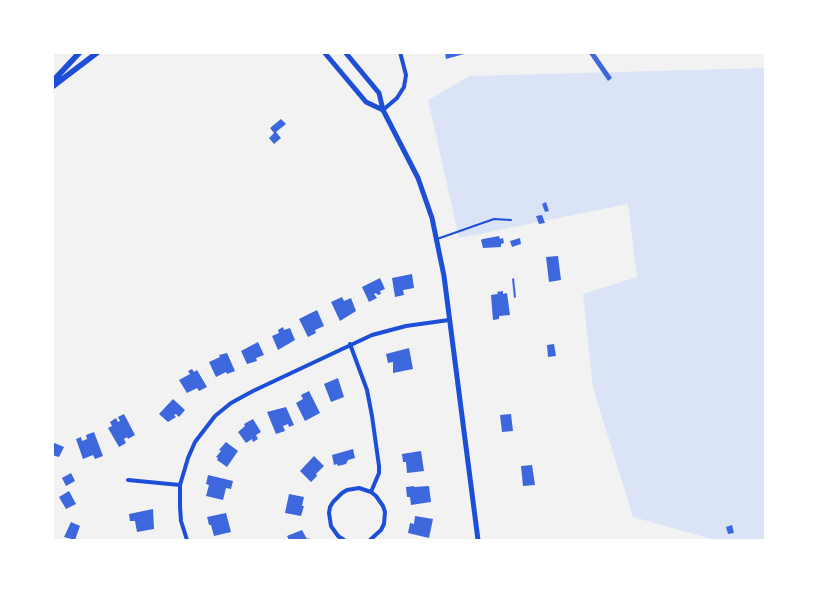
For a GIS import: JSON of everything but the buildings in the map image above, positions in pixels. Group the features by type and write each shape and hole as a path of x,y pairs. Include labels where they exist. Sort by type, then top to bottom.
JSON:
{"main road":[{"path":"52,82 80,52"},
{"path":"52,87 98,52"}],"street":[{"path":"324,52 366,102 383,110"},
{"path":"345,52 379,93 383,110 418,178 437,239 478,540"},
{"path":"383,110 400,94 404,86 406,75 400,52"},
{"path":"187,540 181,521 180,485 195,442 215,416 231,403 350,344 389,330 449,320"},
{"path":"350,344 367,390 372,416 379,466 377,480 371,492"},
{"path":"128,480 180,485"},
{"path":"344,540 338,536 331,526 329,513 333,502 342,493 347,490 360,488 371,492 380,500 383,506 385,518 381,530 370,540"}],"lane":[{"path":"437,239 494,219 511,220"}],"shaded area":[{"path":"765,68 765,540 715,540 633,517 593,388 583,294 637,277 628,204 459,238 428,100 470,76"}]}
